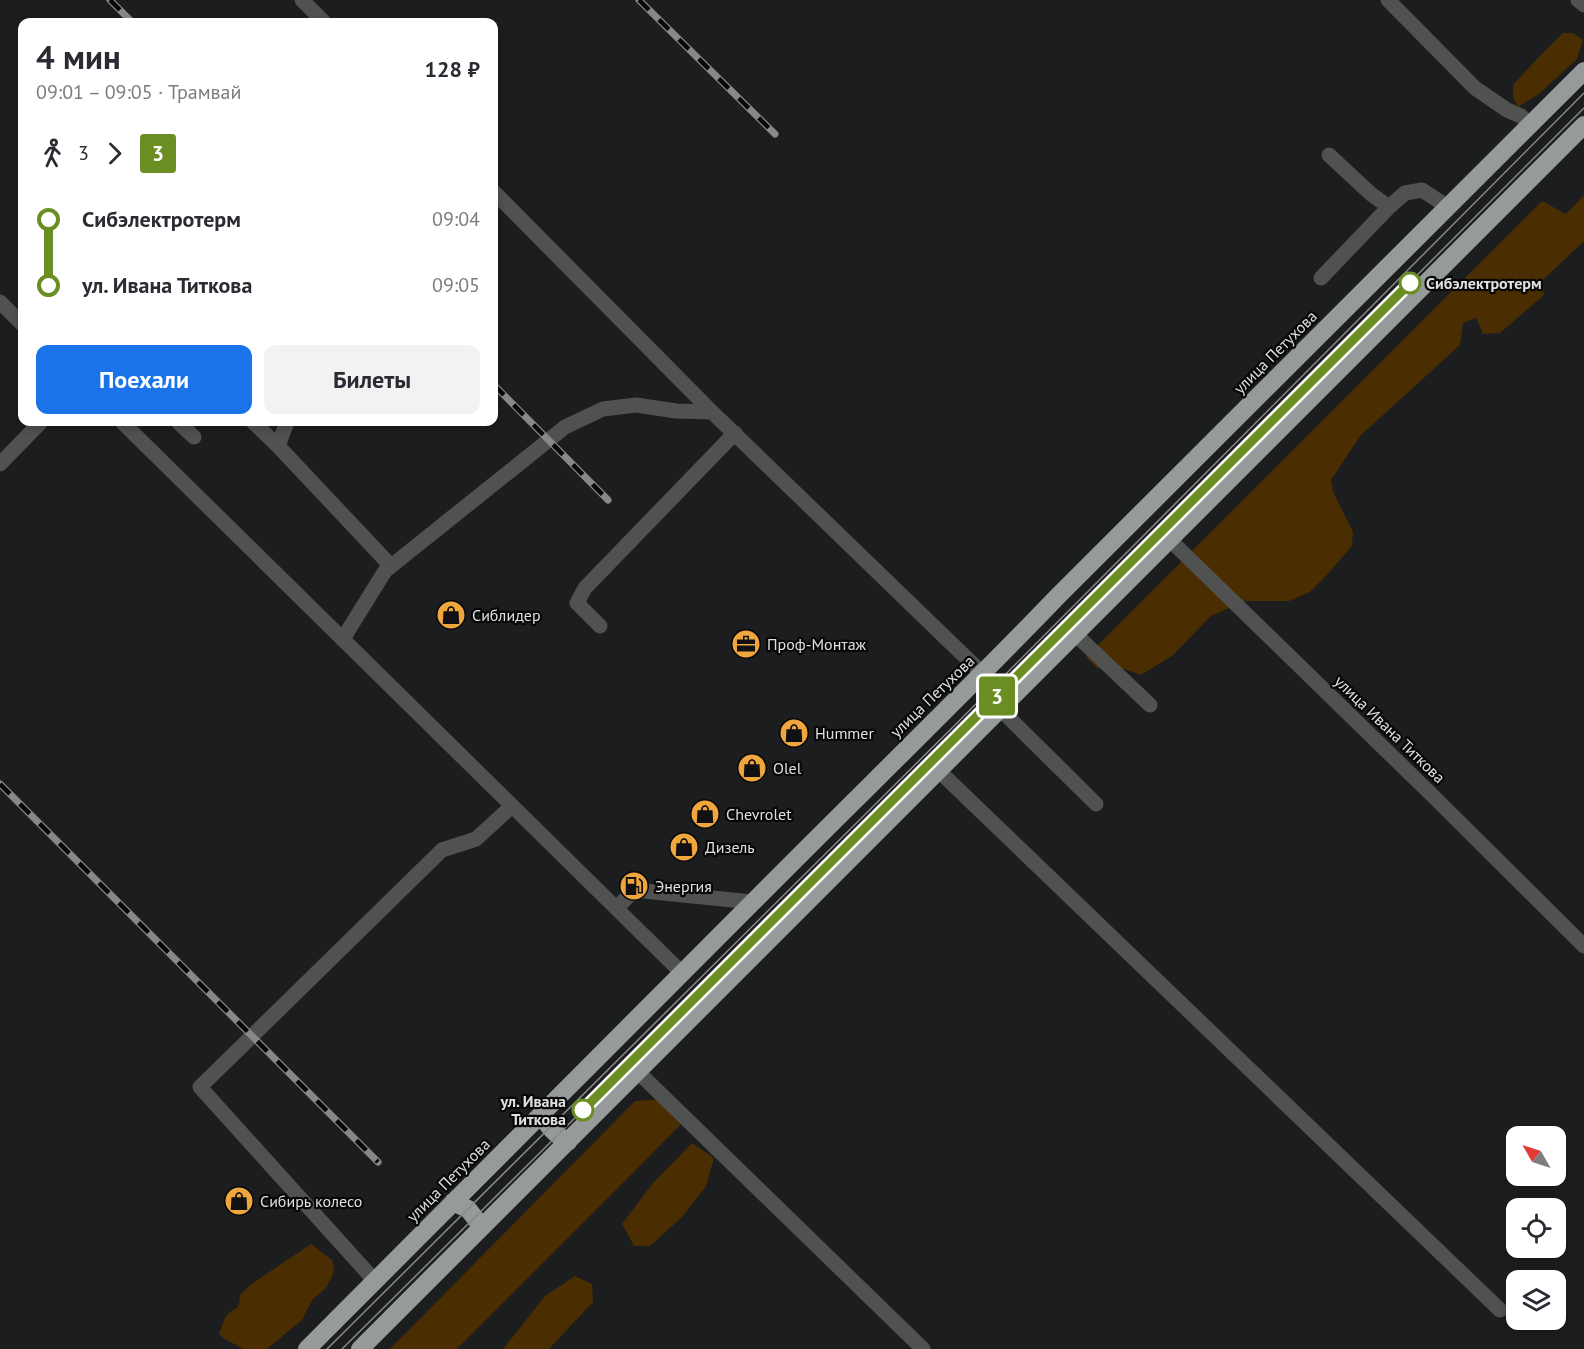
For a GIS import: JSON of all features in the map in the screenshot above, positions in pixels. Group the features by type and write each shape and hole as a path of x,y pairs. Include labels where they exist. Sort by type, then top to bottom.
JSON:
{"highway":[{"name":"улица Петухова","path":"307,1349 1584,71"},
{"path":"360,1349 1584,125"},
{"path":"541,1114 549,1128 568,1142"},
{"path":"453,1202 468,1209 482,1227"}],"street":[{"path":"302,0 320,18"},
{"path":"1388,0 1475,88 1507,110 1521,116 1530,125"},
{"path":"1578,0 1584,6"},
{"path":"1329,155 1371,194 1389,207"},
{"path":"1321,278 1405,193 1422,190 1448,207"},
{"path":"498,196 712,412 983,674"},
{"path":"0,302 18,320"},
{"path":"344,640 385,571 565,427 603,410 636,405 676,411 712,412"},
{"path":"0,464 37,426"},
{"path":"126,426 682,973"},
{"path":"182,426 194,437"},
{"path":"257,426 391,566"},
{"path":"278,446 286,426"},
{"path":"600,626 577,603 585,588 735,433"},
{"name":"улица Ивана Титкова","path":"1170,540 1584,946"},
{"path":"1075,634 1150,705"},
{"path":"1000,709 1096,804"},
{"path":"939,771 1500,1310"},
{"path":"375,1281 200,1087 442,850 476,839 512,806"},
{"path":"617,908 634,890 752,902"},
{"path":"638,1071 923,1349"}],"shaded area":[{"path":"1563,33 1573,33 1583,40 1577,59 1540,93 1518,107 1513,98 1513,85"},
{"path":"1584,195 1584,241 1542,281 1544,295 1500,333 1483,334 1476,318 1463,323 1460,345 1360,436 1331,480 1333,492 1353,532 1352,546 1310,592 1289,601 1245,601 1211,616 1172,656 1141,675 1119,667 1097,668 1086,657 1542,201 1566,214"},
{"path":"663,1099 685,1120 457,1349 390,1349 635,1101"},
{"path":"692,1143 714,1158 706,1186 683,1216 650,1246 634,1246 622,1224 653,1183"},
{"path":"311,1244 332,1260 334,1268 326,1288 313,1299 302,1320 267,1349 242,1349 219,1334 226,1317 238,1306 240,1295 250,1285"},
{"path":"575,1276 592,1284 593,1302 549,1349 503,1349 545,1296"}],"tram line":[{"path":"327,1349 954,726 1584,93"},
{"path":"342,1349 1584,108"},
{"name":"3","path":"583,1110 1410,283"}],"railway":[{"path":"110,0 128,18"},
{"path":"639,0 775,134"},
{"path":"498,389 608,500"},
{"path":"0,784 378,1162"}],"place":[{"name":"Сибэлектротерм","path":"1410,283"},
{"name":"Сиблидер","path":"451,615"},
{"name":"Проф-Монтаж","path":"746,644"},
{"name":"Hummer","path":"794,733"},
{"name":"Olel","path":"752,768"},
{"name":"Chevrolet","path":"705,814"},
{"name":"Дизель","path":"684,847"},
{"name":"Энергия","path":"634,886"},
{"name":"ул. Ивана Титкова","path":"583,1110"},
{"name":"Сибирь колесо","path":"239,1201"}]}
